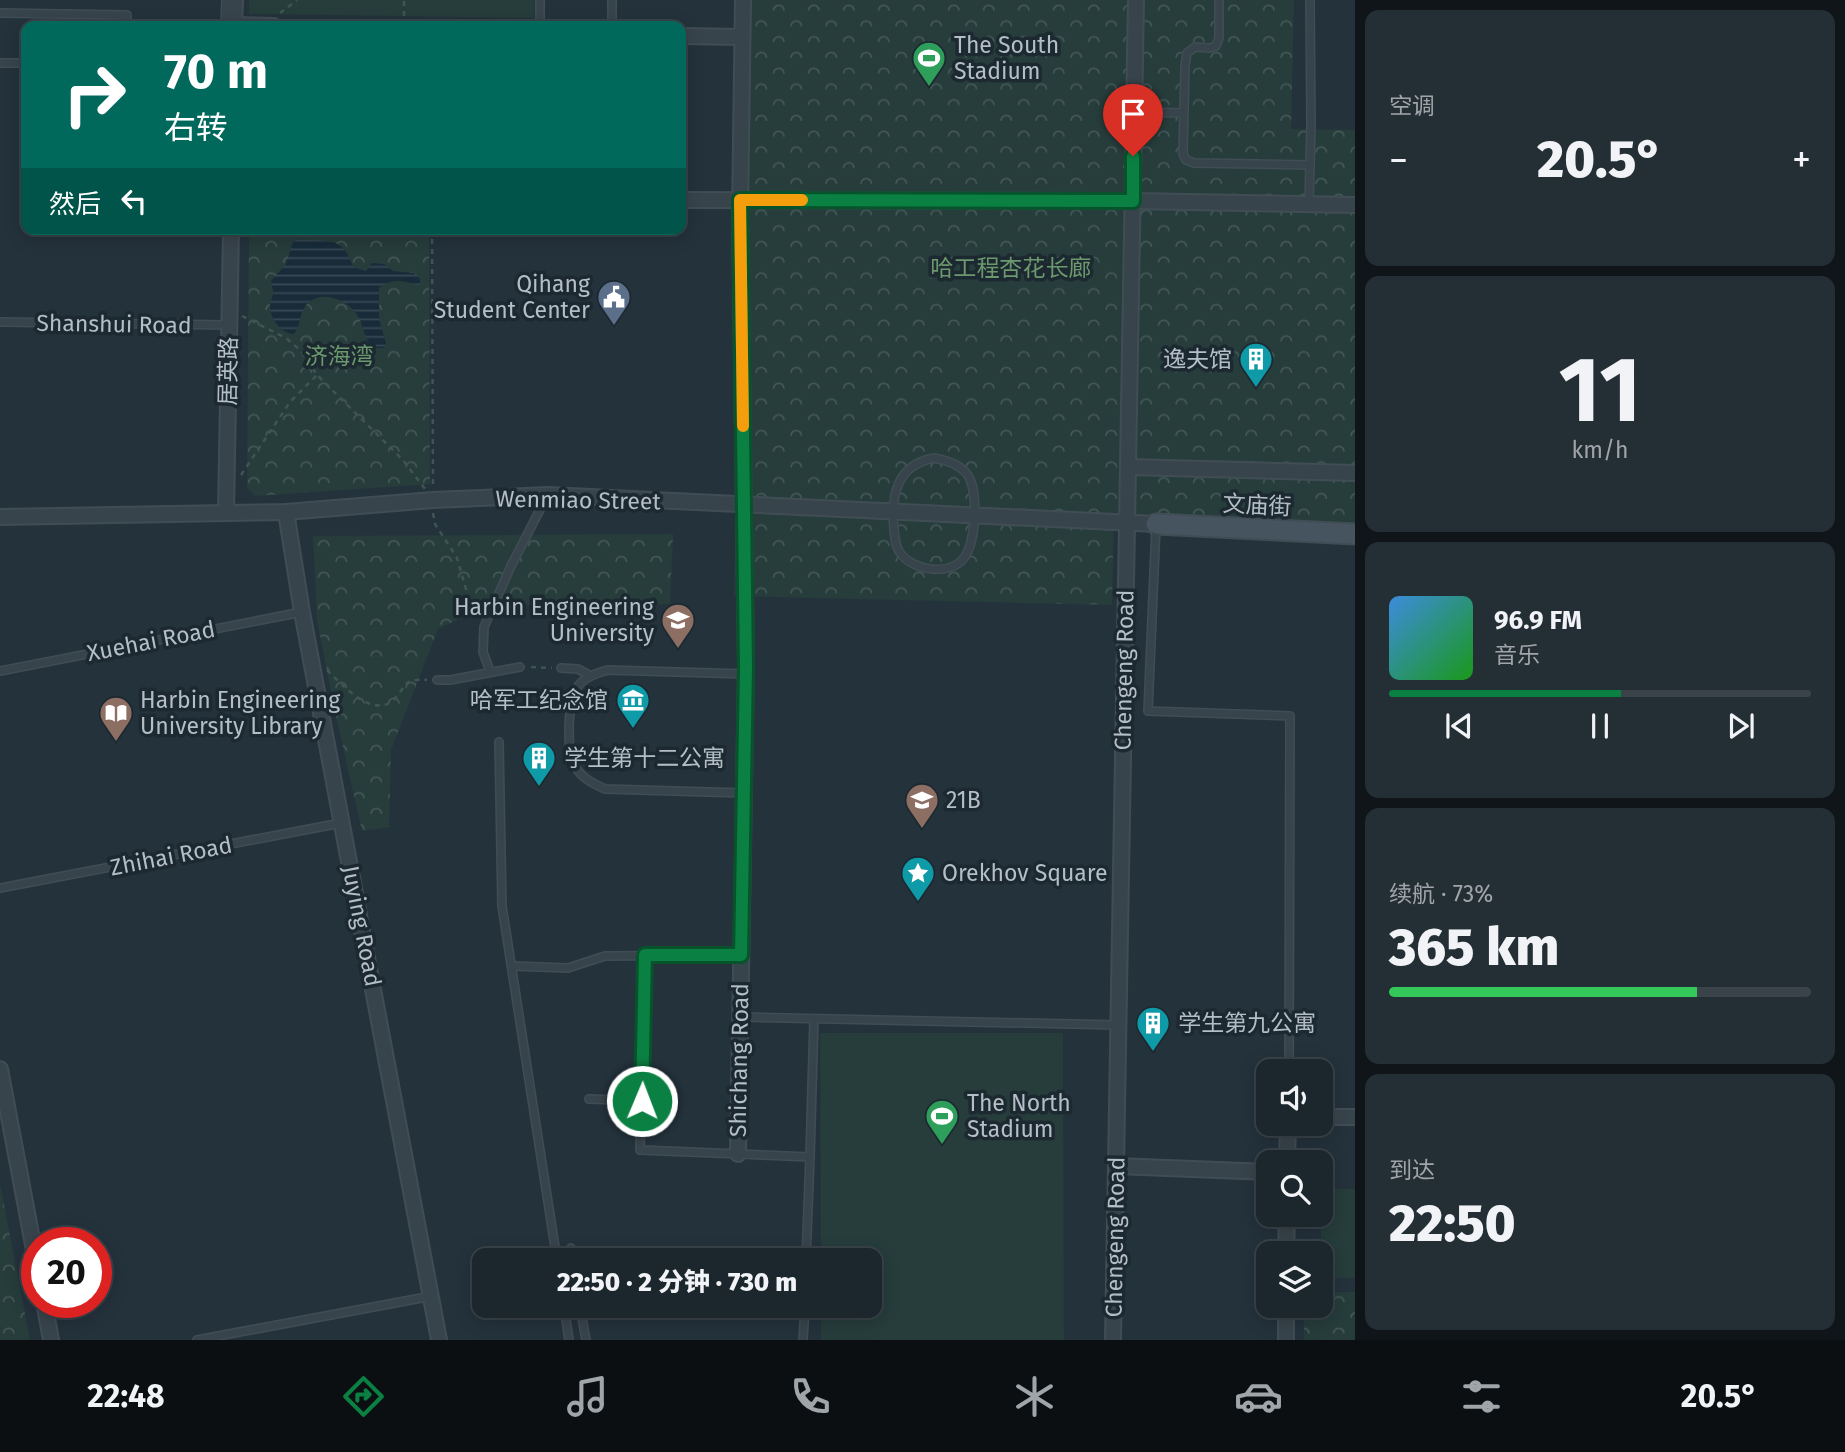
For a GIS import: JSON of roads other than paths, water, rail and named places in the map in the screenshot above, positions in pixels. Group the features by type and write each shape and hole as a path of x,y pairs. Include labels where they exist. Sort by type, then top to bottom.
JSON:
{"main road":[{"name":"文庙街","path":"1156,524 1355,534"}],"street":[{"path":"234,21 235,0"},
{"name":"Shichang Road","path":"738,1154 746,674 740,200 743,0"},
{"name":"Chengeng Road","path":"1113,1340 1136,0"},
{"path":"686,36 742,37"},
{"path":"686,200 1133,201 1355,205"},
{"name":"居英路","path":"226,513 231,235"},
{"path":"1128,467 1355,473"},
{"name":"Wenmiao Street","path":"0,517 286,512 433,500 548,495 1156,524"},
{"name":"Juying Road","path":"286,512 309,652 439,1340"},
{"path":"0,1069 30,1227"},
{"path":"1333,1117 1355,1117"},
{"path":"1116,1167 1256,1172"},
{"path":"47,1318 51,1340"},
{"path":"1286,1318 1286,1340"}],"lane":[{"path":"225,21 226,0"},
{"path":"540,0 540,21"},
{"path":"612,0 612,21"},
{"path":"1219,0 1219,38 1216,46 1195,47 1187,53 1183,153 1186,160 1194,163 1310,165"},
{"path":"1309,204 1310,0"},
{"path":"0,13 127,15 127,21"},
{"path":"0,63 21,63"},
{"path":"1134,112 1184,113"},
{"name":"Shanshui Road","path":"0,323 229,318"},
{"path":"934,458 948,461 968,475 974,497 973,530 964,558 955,566 943,569 916,566 900,553 895,542 894,512 895,492 901,478 911,467 921,460 934,458"},
{"path":"490,671 482,652 487,617 548,495"},
{"path":"1156,524 1148,711 1290,716 1289,1059"},
{"name":"Xuehai Road","path":"0,671 302,612"},
{"path":"437,680 520,667"},
{"path":"561,668 578,669 590,676"},
{"path":"744,793 605,789 590,782 575,767 569,750 572,699 578,685 590,676 608,670 746,674"},
{"path":"499,742 502,906 555,1248"},
{"name":"Zhihai Road","path":"0,888 342,823"},
{"path":"645,955 640,1150 810,1157"},
{"path":"512,966 568,968 605,956 741,955"},
{"path":"740,1017 1118,1025"},
{"path":"806,1248 814,1019"},
{"path":"589,1099 642,1101"},
{"path":"197,1340 432,1296"},
{"path":"566,1318 569,1340"},
{"path":"582,1318 586,1340"},
{"path":"803,1340 804,1318"}],"water":[{"path":"298,239 339,245 349,256 353,267 366,271 372,263 384,264 393,271 414,273 420,279 420,286 394,281 379,288 379,319 386,343 384,348 373,348 359,318 350,306 328,297 313,299 307,304 294,334 277,324 270,309 273,292 271,281 286,264 293,242"}],"place":[{"name":"The South Stadium","path":"929,88"},
{"name":"Qihang Student Center","path":"614,327"},
{"name":"逸夫馆","path":"1256,389"},
{"name":"Harbin Engineering University","path":"678,650"},
{"name":"哈军工纪念馆","path":"633,730"},
{"name":"Harbin Engineering University Library","path":"116,743"},
{"name":"学生第十二公寓","path":"539,788"},
{"name":"21B","path":"922,830"},
{"name":"Orekhov Square","path":"918,903"},
{"name":"学生第九公寓","path":"1153,1053"},
{"name":"The North Stadium","path":"942,1146"}],"park label":[{"name":"哈工程杏花长廊","path":"1011,268"},
{"name":"济海湾","path":"339,356"}]}
